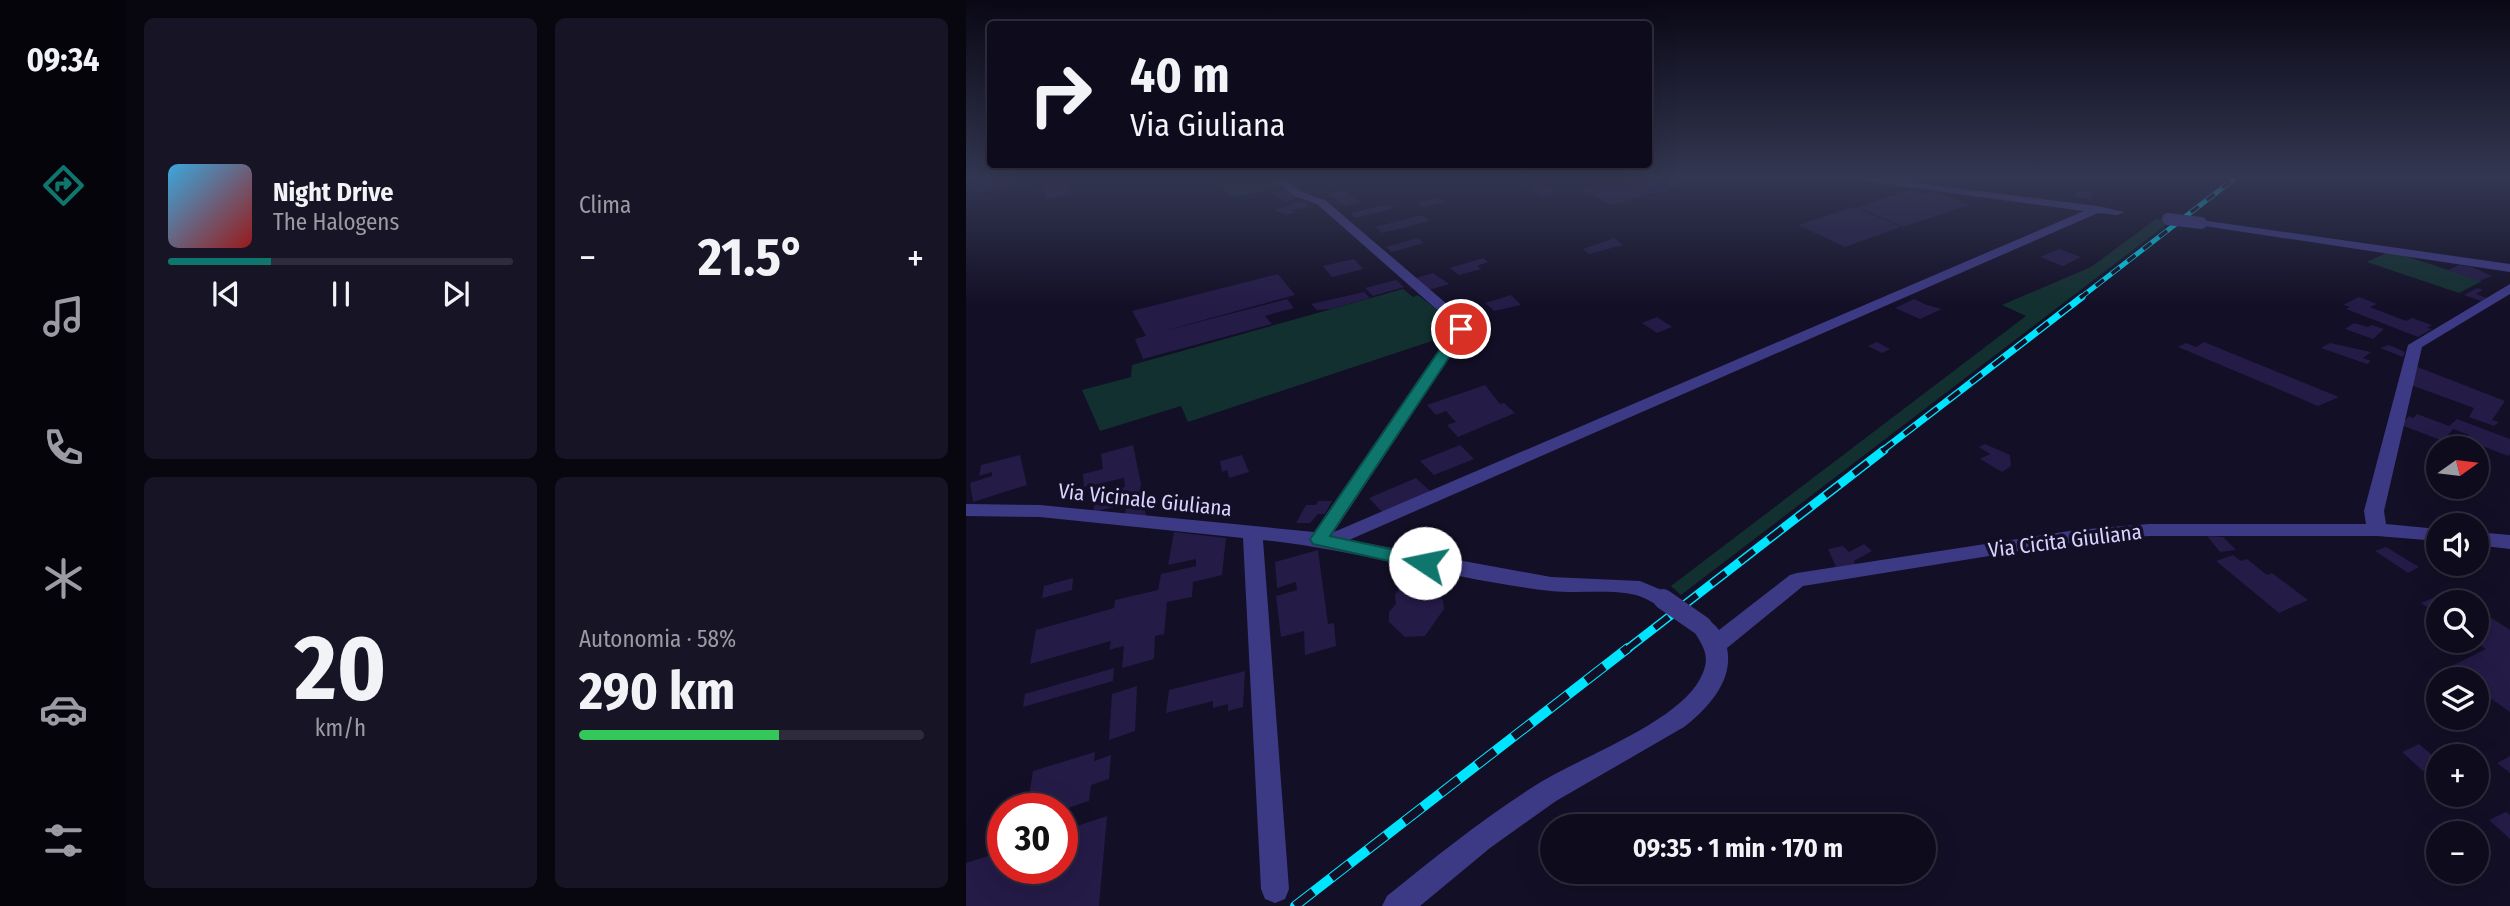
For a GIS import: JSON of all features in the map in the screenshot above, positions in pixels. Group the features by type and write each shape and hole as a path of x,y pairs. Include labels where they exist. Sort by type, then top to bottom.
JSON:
{"street":[{"path":"1324,541 1461,329 1449,313 1343,221"},
{"path":"1324,541 2069,221"},
{"path":"2187,221 2510,268"},
{"path":"2377,530 2374,511 2415,345 2510,288"},
{"name":"Via Vicinale Giuliana","path":"966,510 1040,511 1324,541 1551,584 1640,588 1663,599 1710,635"},
{"name":"Via Cicita Giuliana","path":"1710,635 1797,580 2122,532 2377,530 2426,534"},
{"path":"1253,534 1275,889"},
{"path":"2489,539 2510,541"},
{"path":"1397,906 1532,802 1686,713 1712,681 1718,662 1710,635"}],"green space":[{"path":"2153,221 2171,221 1681,595 1671,586 2026,316 2002,305 2091,267"},
{"path":"2390,251 2482,281 2459,293 2367,262"},
{"path":"1403,289 1413,297 1418,295 1439,312 1447,323 1450,335 1188,422 1181,406 1100,431 1082,390 1131,377 1132,365"}],"building":[{"path":"1397,221 1429,221 1382,233 1375,227"},
{"path":"1810,221 1888,221 1901,227 1845,247 1798,225"},
{"path":"1890,221 1920,221 1903,227"},
{"path":"1418,238 1424,243 1392,252 1386,247"},
{"path":"1614,238 1623,245 1589,254 1583,249"},
{"path":"2059,249 2081,257 2063,266 2040,257"},
{"path":"1483,258 1488,262 1477,266 1481,269 1459,275 1450,268"},
{"path":"1354,259 1363,269 1332,277 1323,266"},
{"path":"2459,265 2472,267 2492,276 2479,281 2448,270"},
{"path":"1433,273 1449,284 1429,290 1413,279"},
{"path":"1278,274 1295,295 1160,332 1287,299 1294,308 1265,316 1272,324 1143,359 1135,339 1146,336 1132,311"},
{"path":"1396,280 1404,287 1373,296 1365,288"},
{"path":"2477,288 2483,290 2476,294 2487,298 2481,301 2464,295"},
{"path":"1364,292 1370,298 1331,309 1317,310 1311,304"},
{"path":"1511,295 1521,305 1494,311 1485,303"},
{"path":"2359,297 2377,304 2370,307 2406,321 2412,318 2432,325 2427,328 2432,329 2418,337 2346,309 2350,307 2343,305"},
{"path":"1914,299 1942,309 1920,319 1895,308"},
{"path":"1657,317 1672,327 1657,333 1642,323"},
{"path":"2354,323 2384,329 2373,339 2345,329"},
{"path":"1877,342 1890,349 1882,353 1868,346"},
{"path":"2204,342 2339,397 2318,406 2178,347 2186,343 2196,347"},
{"path":"2330,343 2371,352 2363,358 2371,361 2367,364 2321,348"},
{"path":"2389,345 2405,352 2403,357 2380,348"},
{"path":"2415,366 2505,401 2492,420 2499,422 2494,426 2469,417 2474,408 2408,384"},
{"path":"1485,385 1500,404 1504,403 1515,413 1458,437 1447,425 1456,422 1446,411 1436,415 1427,405"},
{"path":"2417,414 2449,426 2457,419 2510,439 2510,454 2508,456 2489,449 2489,436 2468,436 2453,429 2448,435 2450,436 2430,436 2401,425 2409,416 2413,418"},
{"path":"1985,444 2010,455 2011,466 2002,472 1980,459 1990,454 1979,447"},
{"path":"1133,445 1141,484 1139,501 1143,500 1147,521 1125,520 1126,504 1093,512 1095,502 1090,503 1092,495 1125,487 1124,478 1084,487 1083,474 1103,469 1101,454"},
{"path":"1460,445 1474,459 1434,475 1420,461"},
{"path":"1020,455 1027,485 973,502 970,483 992,476 992,472 979,476 981,465"},
{"path":"1242,455 1249,472 1229,478 1227,470 1222,472 1220,461"},
{"path":"1416,478 1431,492 1384,514 1369,498"},
{"path":"1318,501 1332,501 1325,514 1318,514 1310,523 1296,523 1306,505 1316,505"},
{"path":"1174,532 1226,538 1222,575 1193,582 1192,597 1167,602 1164,634 1155,636 1154,659 1122,668 1124,646 1109,650 1111,641 1030,664 1036,630 1114,608 1115,600 1158,590 1161,574 1196,566 1196,559 1168,565"},
{"path":"2207,536 2223,537 2236,550 2220,552"},
{"path":"1864,544 1872,551 1854,561 1855,565 1836,567 1828,549 1843,546 1849,552"},
{"path":"2386,547 2419,567 2408,573 2375,551"},
{"path":"1318,550 1328,624 1334,623 1336,646 1305,655 1304,631 1281,637 1276,596 1297,590 1296,582 1277,588 1275,562"},
{"path":"2233,555 2241,561 2247,559 2267,575 2272,573 2308,600 2279,613 2216,561"},
{"path":"1423,571 1424,585 1431,587 1432,595 1443,600 1444,609 1425,636 1405,637 1389,622 1389,612 1396,604 1395,594 1401,588 1401,576"},
{"path":"1073,578 1072,590 1042,598 1044,586"},
{"path":"2489,616 2510,630 2510,712 2489,697 2489,667 2450,667 2478,653 2489,653"},
{"path":"1114,668 1113,681 1023,707 1025,694"},
{"path":"1245,671 1243,707 1228,711 1228,704 1213,708 1213,701 1166,713 1169,690"},
{"path":"1137,686 1135,731 1109,740 1112,694"},
{"path":"2419,744 2426,750 2426,770 2423,771 2402,752"},
{"path":"1095,752 1094,761 1111,755 1109,779 1091,785 1089,801 1078,805 1078,793 1029,793 1033,771"},
{"path":"2510,756 2510,773 2497,763"},
{"path":"2506,812 2510,815 2510,839 2489,820"},
{"path":"1107,816 1099,906 966,906 966,863 987,856 987,884 1078,884 1078,826"}],"railway":[{"path":"2080,298 2179,221"},
{"path":"1882,451 2082,297"},
{"path":"1626,650 1884,450"},
{"path":"1295,906 1628,648"}],"route":[{"path":"1425,563 1319,539 1449,351 1461,329"}]}
